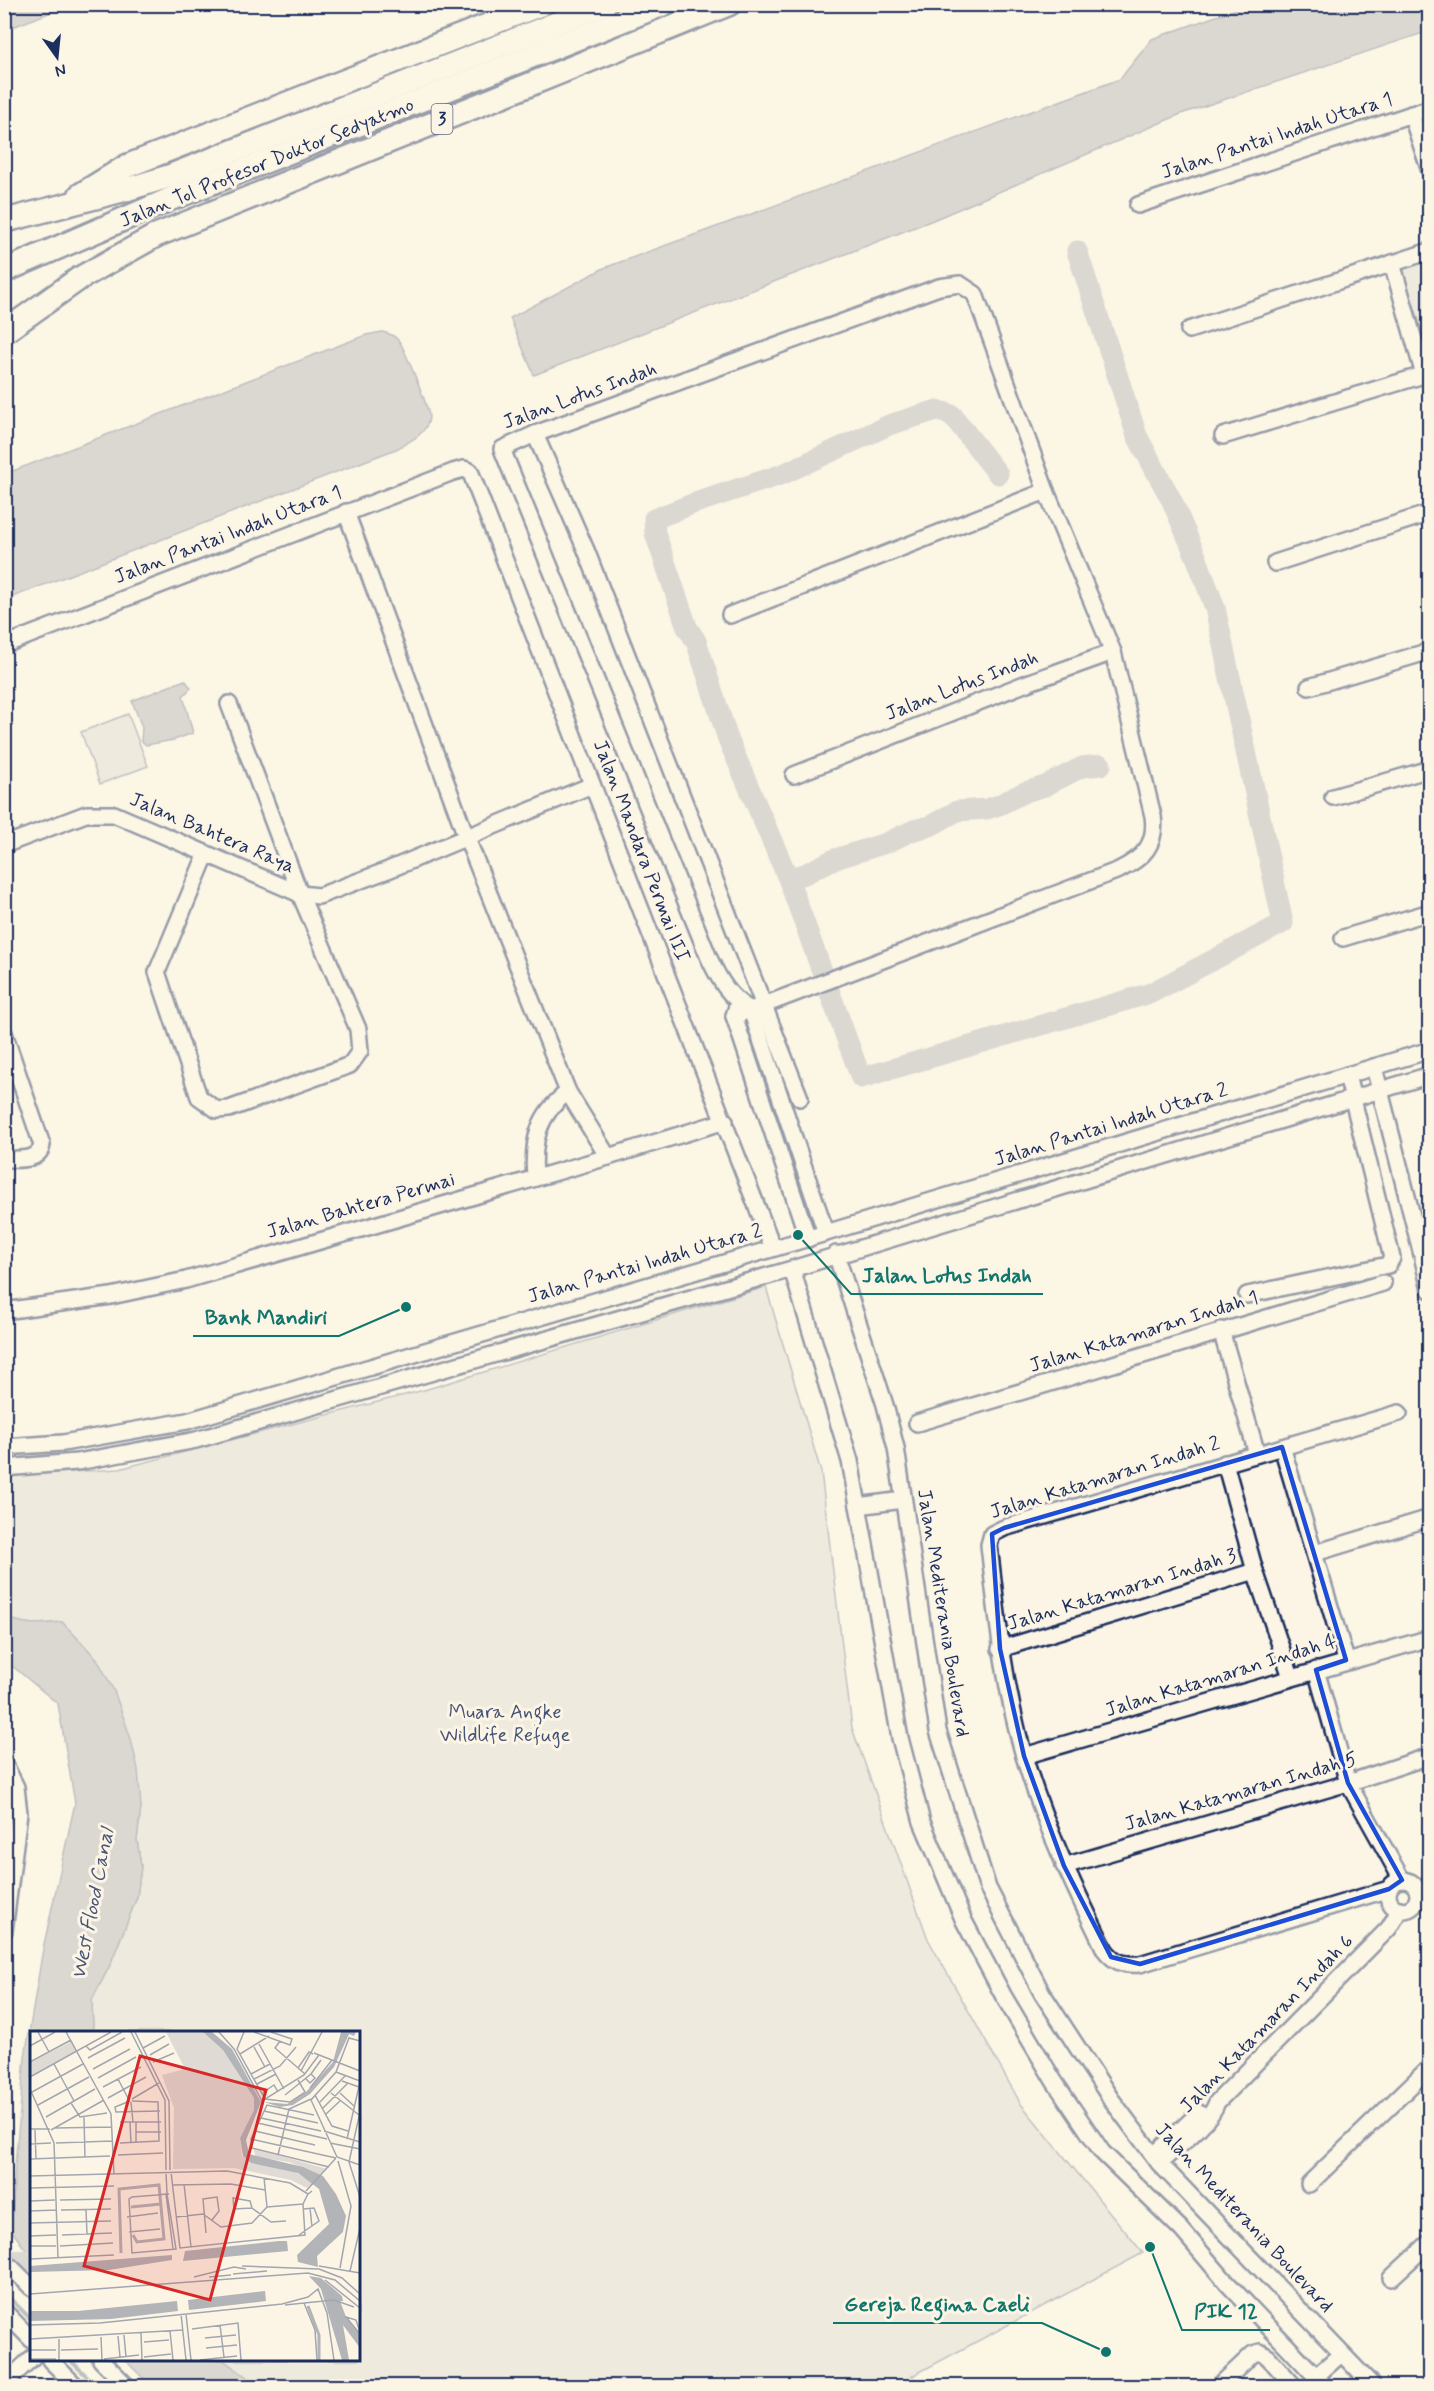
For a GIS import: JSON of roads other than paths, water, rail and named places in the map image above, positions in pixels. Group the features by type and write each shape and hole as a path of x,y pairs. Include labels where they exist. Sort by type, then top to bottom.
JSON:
{"highway":[{"name":"Jalan Tol Profesor Doktor Sedyatmo","path":"66,204 127,165 542,4"},
{"name":"Jalan Tol Profesor Doktor Sedyatmo","path":"4,220 128,189 170,176 605,4"},
{"name":"Jalan Tol Profesor Doktor Sedyatmo","path":"4,271 168,200 664,4"},
{"name":"Jalan Tol Profesor Doktor Sedyatmo","path":"4,333 80,278 157,235 729,4"},
{"path":"4,325 31,313"}],"street":[{"name":"Jalan Pantai Indah Utara 1","path":"1138,205 1430,108"},
{"path":"1411,114 1430,171"},
{"path":"1189,330 1430,251"},
{"path":"1223,436 1427,374 1392,263"},
{"name":"Jalan Lotus Indah","path":"747,1008 853,972 1119,870 1138,860 1149,846 1155,828 1113,652 1046,491 975,294 960,284 939,287 535,434 502,449 709,958 723,986 747,1008 826,1233"},
{"path":"535,434 586,550 747,1008 800,1098"},
{"name":"Jalan Pantai Indah Utara 1","path":"4,645 346,512 453,472 468,470"},
{"name":"Jalan Mandara Permai III","path":"468,470 478,488 773,1248"},
{"path":"730,615 1046,491"},
{"path":"346,512 466,836 568,1092 608,1157"},
{"path":"1275,563 1430,513"},
{"path":"1309,687 1430,651"},
{"name":"Jalan Lotus Indah","path":"794,775 1113,652"},
{"name":"Jalan Bahtera Raya","path":"229,704 300,894"},
{"path":"1333,797 1430,769"},
{"name":"Jalan Bahtera Raya","path":"4,845 86,814 114,814 300,894 319,896 388,870 592,785"},
{"path":"206,855 157,972 199,1097 218,1110 229,1109 350,1065 360,1051 358,1029 300,894"},
{"path":"1343,938 1430,912"},
{"name":"Jalan Lotus Indah","path":"747,1008 808,1239"},
{"path":"4,1034 42,1145 41,1151 36,1156 4,1159"},
{"name":"Jalan Pantai Indah Utara 2","path":"4,1447 63,1443 187,1421 808,1239 1430,1050"},
{"path":"1374,1067 1430,1290"},
{"name":"Jalan Katamaran Indah 1","path":"1247,1295 1388,1265 1392,1258 1347,1075"},
{"path":"4,1468 77,1462 196,1440 792,1269 1430,1075"},
{"path":"535,1178 533,1153 540,1122 555,1102 568,1092"},
{"name":"Jalan Bahtera Permai","path":"4,1311 80,1302 186,1280 725,1121"},
{"path":"808,1239 829,1241 870,1230 885,1239"},
{"name":"Jalan Mediterania Boulevard","path":"836,1254 885,1405 896,1448 938,1731 988,1888 1042,1993 1111,2099 1157,2159 1372,2386"},
{"path":"792,1269 850,1461 900,1738 922,1822 964,1921 1003,1995 1054,2081 1102,2152 1182,2230 1227,2283 1320,2382 1341,2354"},
{"name":"Jalan Katamaran Indah 1","path":"917,1423 1383,1283"},
{"path":"1221,1330 1257,1454"},
{"name":"Jalan Katamaran Indah 2","path":"1127,1965 1120,1963 1105,1950 1064,1866 1024,1756 1000,1649 989,1545 992,1534 1004,1528 1225,1462 1399,1413"},
{"path":"1282,1446 1347,1660"},
{"path":"1225,1462 1256,1571 1291,1677"},
{"path":"858,1506 903,1500"},
{"path":"1315,1553 1430,1518"},
{"name":"Jalan Katamaran Indah 3","path":"1000,1649 1256,1571"},
{"name":"Jalan Katamaran Indah 4","path":"1024,1756 1347,1660 1430,1638"},
{"path":"1316,1670 1348,1783 1402,1880"},
{"name":"Jalan Katamaran Indah 5","path":"1064,1866 1348,1783 1430,1756"},
{"path":"4,1763 16,1787 5,1926"},
{"path":"1402,1880 1411,1882 1424,1894 1408,1909 1400,1909 1392,1905 1389,1889 1394,1883 1402,1880"},
{"name":"Jalan Katamaran Indah 6","path":"1127,1965 1140,1964 1389,1889"},
{"name":"Jalan Katamaran Indah 6","path":"1157,2159 1180,2129 1208,2105 1216,2102 1389,1928 1400,1909"},
{"path":"1309,2184 1430,2067"},
{"path":"1391,2278 1430,2242"},
{"path":"4,2268 11,2267 30,2286"},
{"path":"4,2312 30,2338"},
{"path":"1219,2386 1253,2354 1260,2352 1268,2357 1294,2386"},
{"path":"4,2384 30,2360"},
{"path":"51,2361 76,2386"},
{"path":"102,2361 127,2386"}],"water":[{"path":"5,4 69,4 70,5 5,30"},
{"path":"1247,5 1429,5 1429,31 1181,114 933,220 534,375 510,318 604,268 1120,79 1152,39"},
{"path":"382,332 393,336 401,344 426,404 428,424 417,437 396,449 5,600 5,474 366,335"},
{"path":"185,680 191,688 183,696 193,733 174,740 146,745 141,741 142,727 132,701"},
{"name":"West Flood Canal","path":"5,1615 25,1623 62,1622 97,1659 114,1691 130,1736 138,1769 141,1807 137,1840 141,1866 137,1897 110,1965 92,2000 93,2031 30,2031 30,2256 12,2231 15,2166 25,2057 43,1949 75,1803 58,1704 5,1660"},
{"path":"126,2361 224,2361 259,2386 151,2386"}],"waterway":[{"path":"998,474 952,415 937,410 889,425 783,474 654,519 655,533 687,627 696,641 728,739 788,878 861,1078 1151,993 1283,923 1215,608 1172,501 1137,436 1077,251"},
{"path":"788,878 805,874 832,860 930,826 957,811 987,809 1045,786 1082,767 1101,765"},
{"path":"4,2261 30,2260"},
{"path":"4,2293 30,2318"},
{"path":"71,2361 97,2386"}],"place":[{"name":"Jalan Lotus Indah","path":"798,1235"},
{"name":"Bank Mandiri","path":"406,1307"},
{"name":"PIK 12","path":"1150,2247"},
{"name":"Gereja Regina Caeli","path":"1106,2352"}],"park label":[{"name":"Muara Angke Wildlife Refuge","path":"505,1724"}]}
